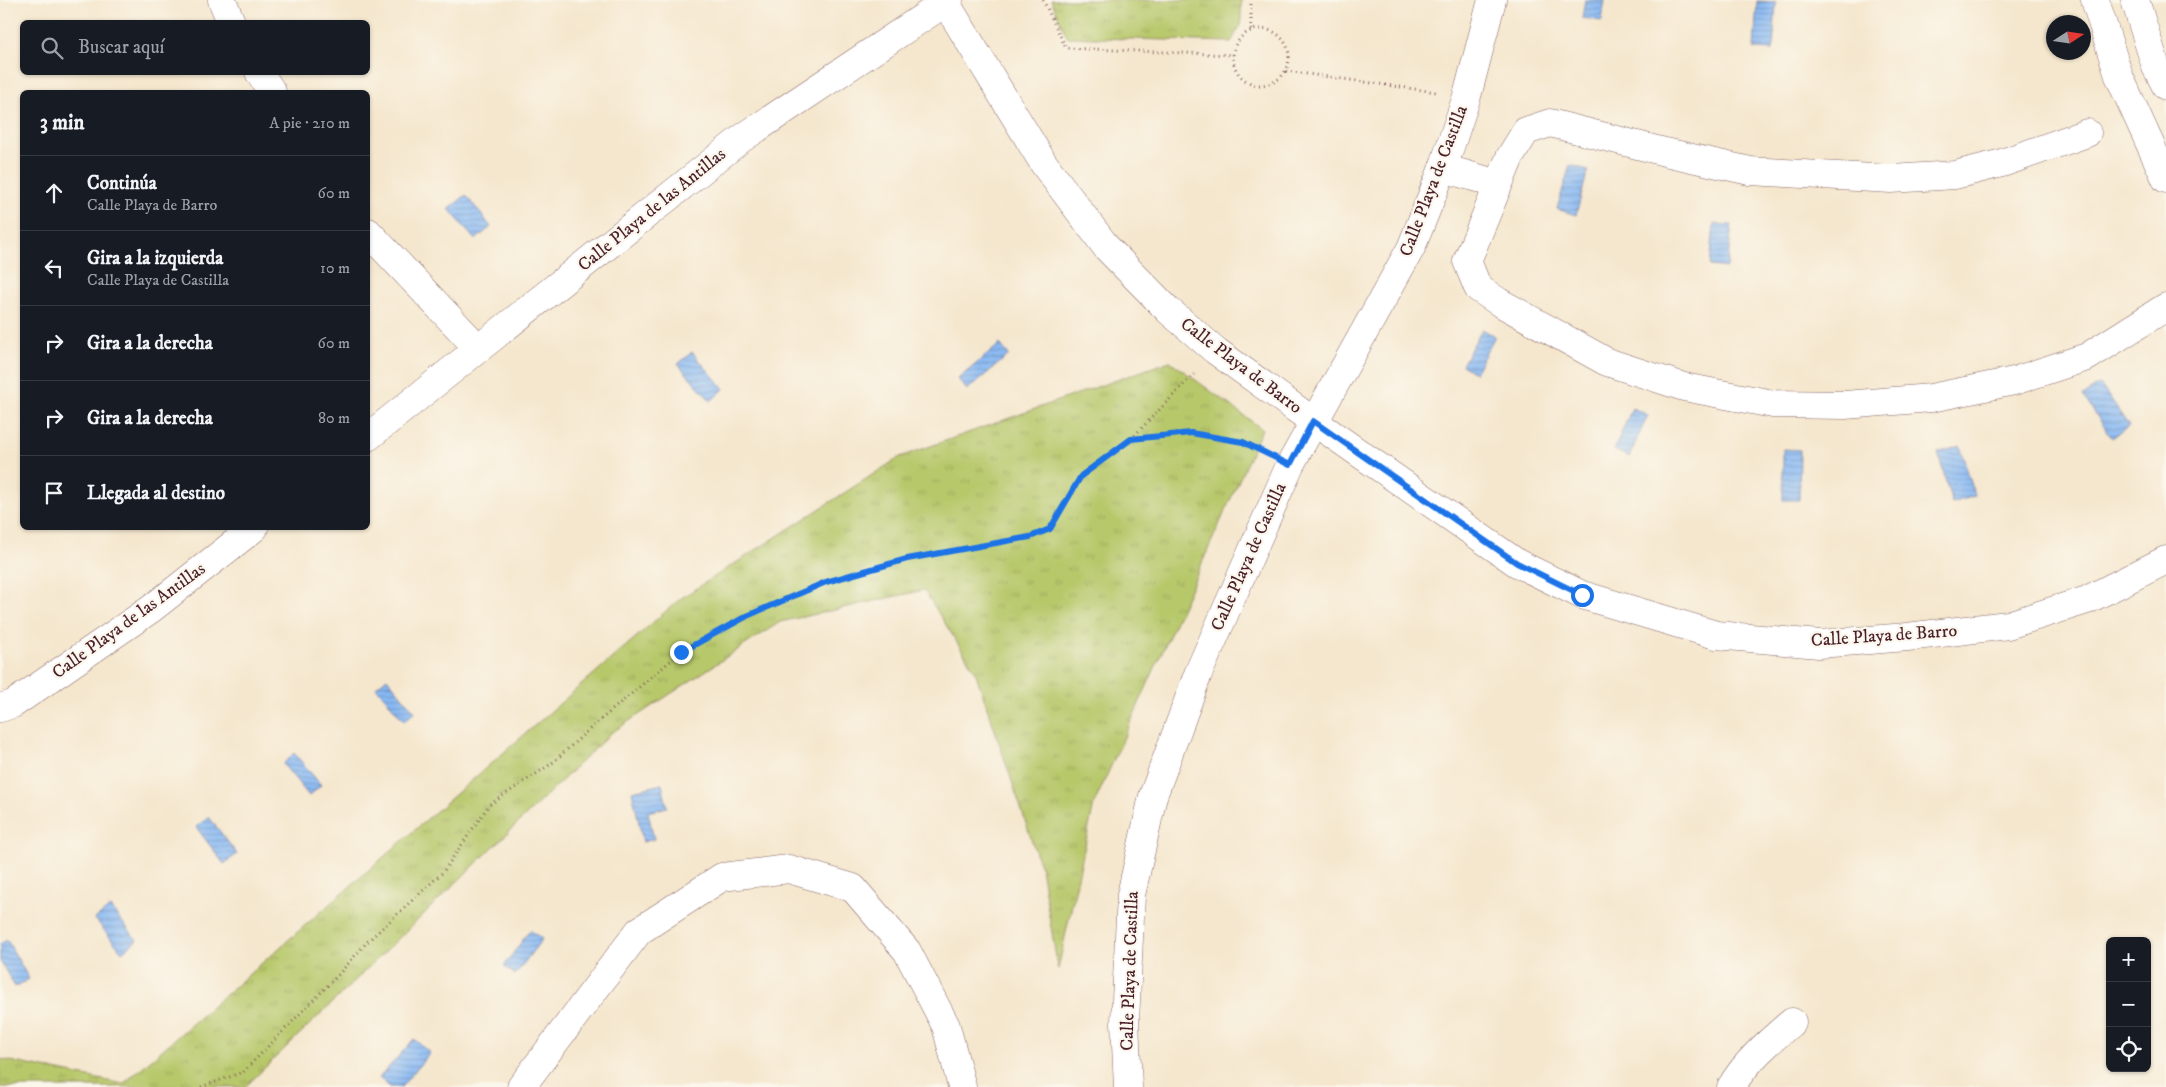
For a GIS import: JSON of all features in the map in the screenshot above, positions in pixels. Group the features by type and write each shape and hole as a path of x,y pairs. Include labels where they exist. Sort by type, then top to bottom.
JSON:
{"street":[{"path":"222,0 229,20"},
{"name":"Calle Playa de Castilla","path":"1128,1087 1125,1022 1130,895 1154,796 1198,674 1290,465 1411,248 1444,168 1467,96 1492,0"},
{"path":"2095,0 2119,76 2166,179"},
{"path":"2134,0 2156,67 2166,86"},
{"name":"Calle Playa de las Antillas","path":"370,434 741,139 946,1"},
{"name":"Calle Playa de Barro","path":"946,1 1044,164 1107,248 1168,310 1216,351 1517,563 1582,595 1716,635 1819,644 1907,637 2008,625 2087,600 2166,560"},
{"path":"261,75 271,90"},
{"path":"2087,133 2002,163 1955,175 1891,179 1750,171 1550,123 1526,131 1510,157 1468,262 1478,288 1499,302 1607,362 1684,387 1773,404 1845,405 1931,398 2014,382 2087,357 2166,307"},
{"path":"1444,168 1498,184"},
{"path":"370,234 478,348"},
{"name":"Calle Playa de las Antillas","path":"0,708 13,704 151,609 251,530"},
{"path":"521,1087 639,931 722,877 789,869 853,888 907,951 946,1026 962,1087"},
{"path":"1731,1087 1737,1077 1762,1049 1792,1022"},
{"path":"946,1026 948,1087"}],"path":[{"path":"1043,0 1066,48 1232,54"},
{"path":"1251,30 1252,0"},
{"path":"1263,29 1274,32 1283,39 1288,49 1289,61 1286,72 1278,80 1258,86 1247,82 1239,75 1234,65 1232,54 1242,36 1251,30 1263,29"},
{"path":"1286,72 1467,96"},
{"path":"201,1087 243,1072 339,974 367,942 443,872 489,805 551,764 681,652 747,616 826,582 907,559 1030,537 1050,529 1081,476 1131,439 1216,351"},
{"path":"1131,439 1191,433 1243,442 1290,465"}],"green space":[{"path":"1051,0 1241,0 1241,25 1231,42 1067,37"},
{"path":"1170,361 1262,429 1094,804 1058,969 1041,868 975,671 924,590 780,622 611,733 245,1087 0,1087 0,1059 123,1084 680,599 900,457"}],"water":[{"path":"1585,0 1605,0 1602,21 1582,18"},
{"path":"1757,1 1776,2 1773,50 1754,49"},
{"path":"1570,165 1588,170 1576,215 1557,209"},
{"path":"466,195 491,227 475,240 449,209"},
{"path":"1714,224 1732,225 1727,268 1710,266"},
{"path":"1482,329 1495,336 1475,373 1462,365"},
{"path":"1000,344 1009,355 967,390 958,379"},
{"path":"692,352 724,389 711,401 678,364"},
{"path":"2100,384 2129,426 2112,438 2083,396"},
{"path":"1632,408 1648,415 1629,457 1614,450"},
{"path":"1960,446 1975,496 1952,503 1938,453"},
{"path":"1783,449 1800,450 1799,500 1783,500"},
{"path":"387,678 415,712 404,721 376,687"},
{"path":"294,753 321,785 309,796 283,764"},
{"path":"662,784 667,807 648,812 654,839 643,842 632,791"},
{"path":"209,817 237,854 224,864 196,827"},
{"path":"110,907 137,940 122,952 95,919"},
{"path":"530,930 542,939 515,975 504,966"},
{"path":"7,940 29,979 15,987 0,961 0,944"},
{"path":"414,1039 430,1053 401,1087 390,1087 379,1078"}],"route":[{"path":"681,652 747,616 826,582 907,559 1030,537 1050,529 1081,476 1131,439 1191,433 1243,442 1290,465 1313,421 1517,563 1582,595"}]}
